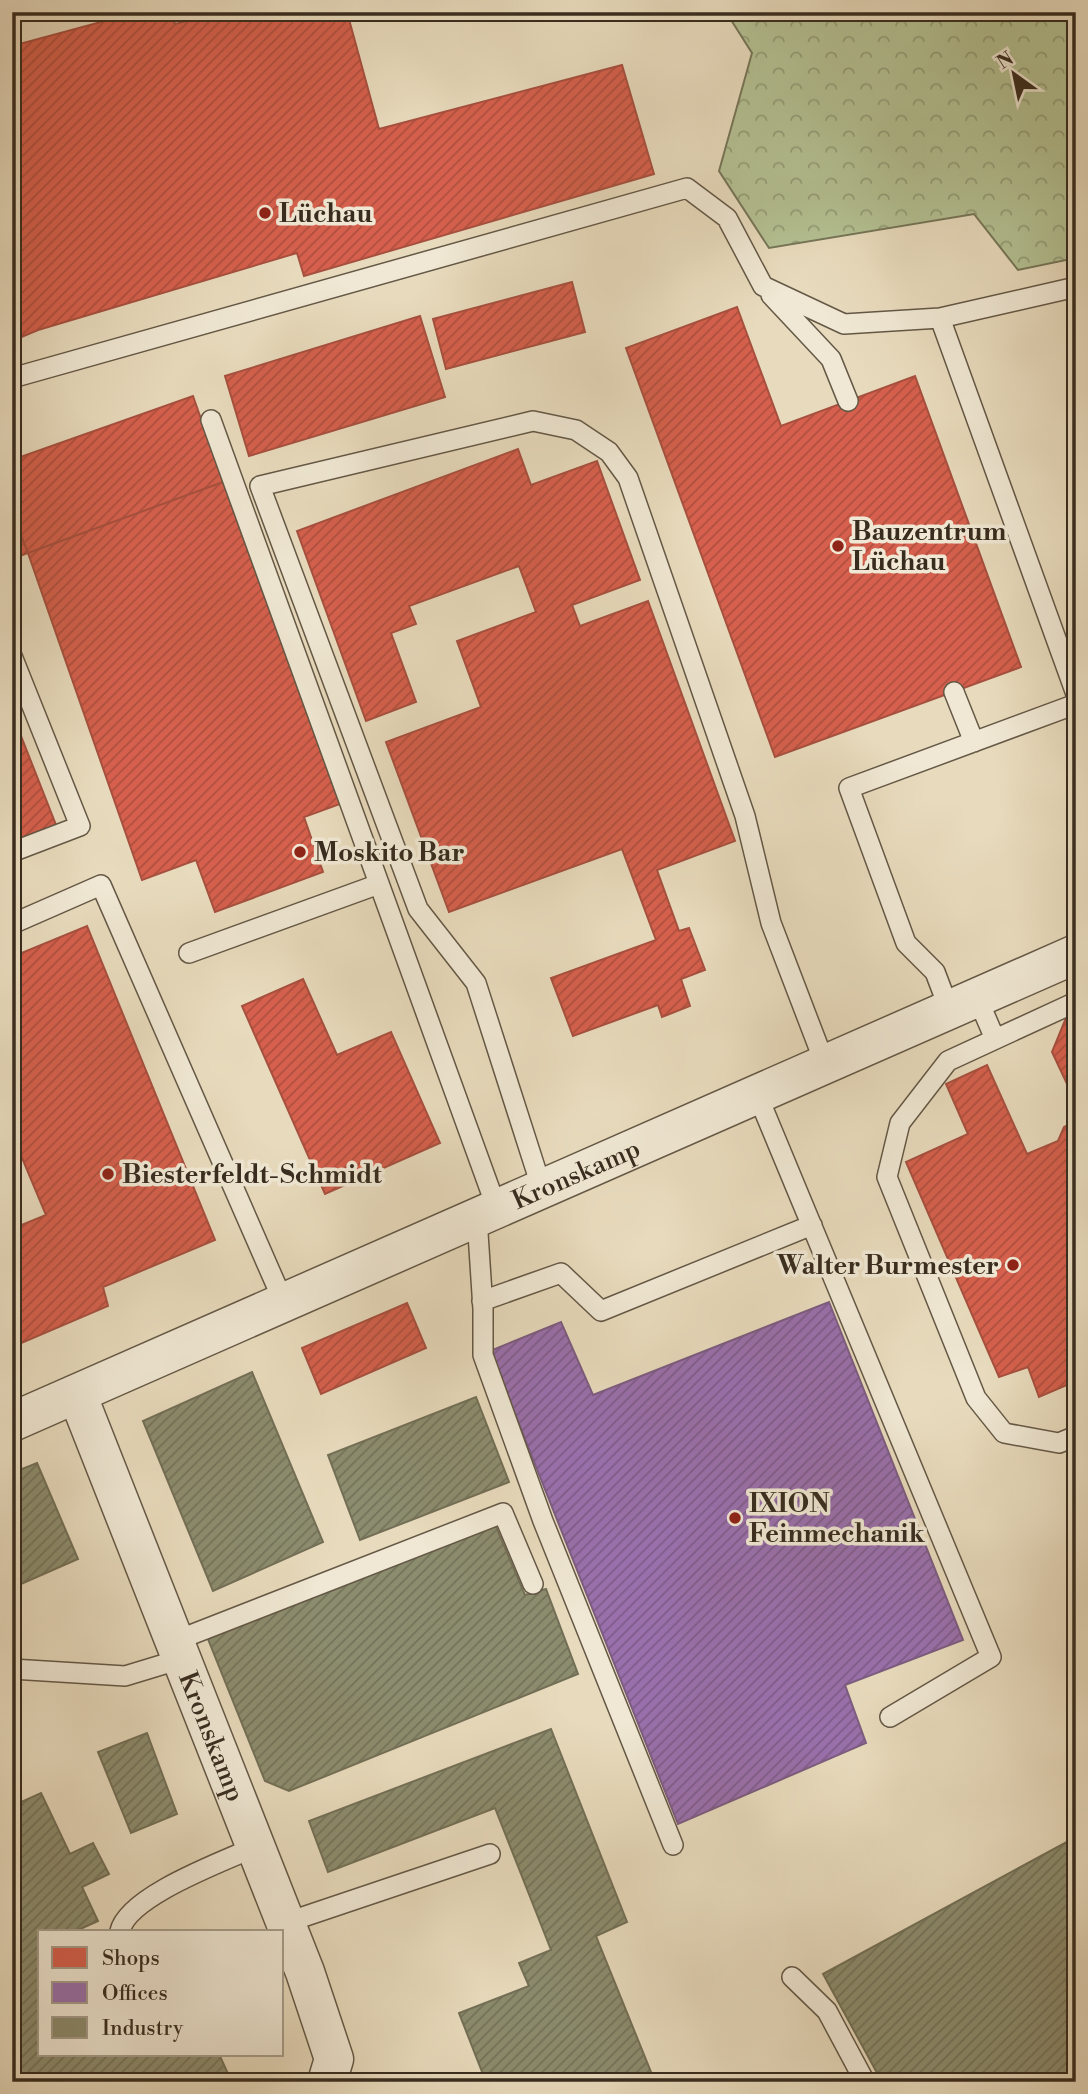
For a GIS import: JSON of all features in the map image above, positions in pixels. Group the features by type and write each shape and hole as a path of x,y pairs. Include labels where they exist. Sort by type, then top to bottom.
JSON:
{"street":[{"name":"Kronskamp","path":"12,1422 1076,954"},
{"name":"Kronskamp","path":"77,1394 255,1847 284,1930"},
{"name":"Kronskamp","path":"287,1940 334,2059 327,2082"}],"lane":[{"path":"12,378 687,188 727,218 763,286 831,359 848,401"},
{"path":"763,286 844,324 940,318 1076,287"},
{"path":"940,318 1076,694"},
{"path":"211,420 379,884 487,1213 482,1301 483,1355 543,1521 673,1845"},
{"path":"542,1189 476,982 418,909 260,486 533,421 576,430 609,452 628,478 745,816 771,923 825,1064"},
{"path":"12,656 80,826 12,852"},
{"path":"954,692 974,741"},
{"path":"995,1039 906,943 849,788 1076,704"},
{"path":"189,953 379,884"},
{"path":"12,924 101,885 284,1303"},
{"path":"1076,1002 948,1061 900,1123 887,1177 976,1398 1004,1433 1059,1443 1076,1436"},
{"path":"757,1094 991,1657 890,1717"},
{"path":"482,1301 561,1273 601,1311 811,1225"},
{"path":"12,1669 125,1676 178,1650 503,1513 533,1584"},
{"path":"120,1930 122,1921 142,1901 255,1847"},
{"path":"287,1940 490,1854"},
{"path":"792,1977 827,2011 865,2082"}],"green space":[{"path":"726,12 1076,12 1076,258 1018,270 974,214 769,248 719,171 752,53"}],"building: Shops":[{"name":"Lüchau","path":"138,12 170,12 175,24 220,12 347,12 379,129 622,65 654,174 304,276 297,253 38,330 12,341 12,46"},
{"path":"572,282 585,332 446,369 433,319"},
{"name":"Bauzentrum Lüchau","path":"737,307 781,426 915,376 1021,667 775,757 626,348"},
{"path":"420,316 445,397 249,456 225,376"},
{"path":"193,396 223,482 28,553 12,512 12,460"},
{"path":"518,449 531,485 597,461 640,580 572,605 580,626 648,601 735,841 657,870 679,931 689,928 705,970 681,979 690,1006 662,1017 658,1005 573,1036 551,978 656,940 622,849 449,912 386,742 481,707 457,641 536,612 519,566 409,606 416,624 391,633 416,702 366,721 297,531"},
{"path":"223,482 340,804 304,817 323,872 215,912 196,860 142,880 28,553"},
{"path":"12,512 28,553 12,559"},
{"path":"12,713 56,825 12,843"},
{"name":"Biesterfeldt-Schmidt","path":"87,926 215,1240 103,1287 108,1306 12,1347 12,1229 46,1215 12,1134 12,957"},
{"name":"Biesterfeldt-Schmidt","path":"303,979 337,1055 391,1032 440,1143 325,1194 242,1006"},
{"path":"1076,1009 1076,1103 1052,1052 1068,1013"},
{"name":"Walter Burmester","path":"987,1065 1027,1154 1058,1141 1064,1127 1076,1121 1076,1381 1039,1397 1028,1367 999,1377 906,1162 968,1134 946,1084"},
{"path":"407,1303 426,1348 321,1394 302,1348"}],"building: Offices":[{"name":"IXION Feinmechanik","path":"829,1302 963,1640 845,1685 866,1743 678,1824 490,1351 561,1322 593,1395"}],"building: Industry":[{"path":"252,1372 323,1542 213,1591 143,1421"},
{"path":"476,1397 509,1482 360,1540 328,1455"},
{"path":"37,1463 78,1559 12,1588 12,1473"},
{"path":"494,1522 525,1595 546,1589 578,1674 289,1791 265,1781 208,1639"},
{"path":"551,1729 627,1922 596,1936 653,2077 641,2082 486,2082 459,2013 529,1986 519,1963 551,1950 495,1808 328,1872 309,1821"},
{"path":"147,1733 177,1814 131,1833 98,1752"},
{"path":"41,1793 70,1854 93,1843 109,1874 82,1887 98,1921 78,1930 38,1930 38,2056 220,2056 230,2078 222,2082 12,2082 12,1795 17,1804"},
{"path":"1076,1837 1076,2082 882,2082 823,1974"}],"place":[{"name":"Lüchau","path":"265,213"},
{"name":"Bauzentrum Lüchau","path":"838,546"},
{"name":"Moskito Bar","path":"300,852"},
{"name":"Biesterfeldt-Schmidt","path":"108,1174"},
{"name":"Walter Burmester","path":"1013,1265"},
{"name":"IXION Feinmechanik","path":"735,1518"}]}
